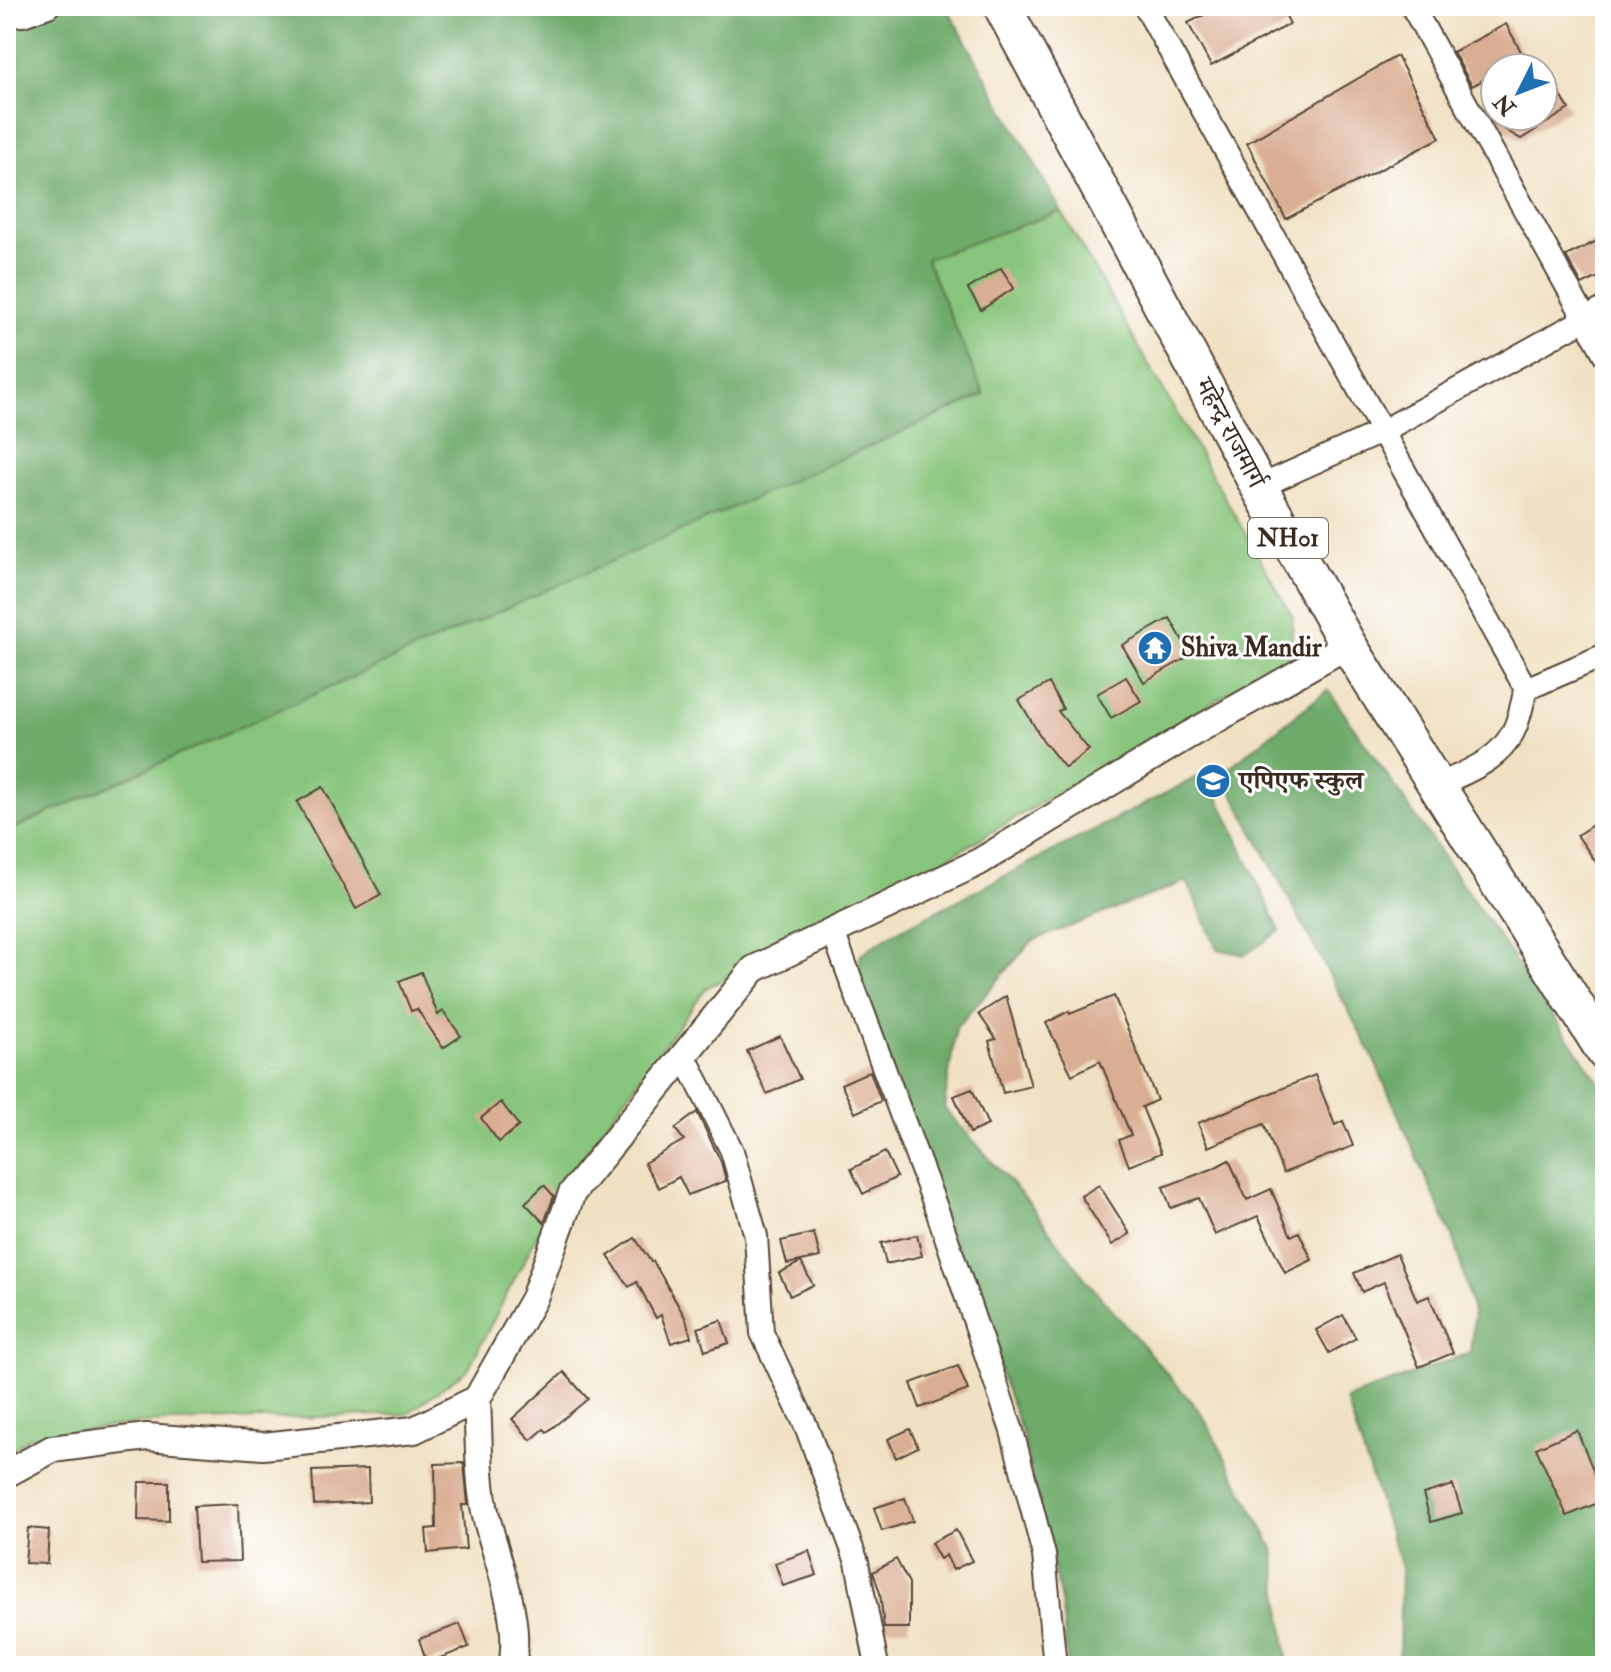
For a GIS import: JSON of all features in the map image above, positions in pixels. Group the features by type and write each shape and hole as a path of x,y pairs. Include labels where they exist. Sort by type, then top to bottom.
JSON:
{"highway":[{"name":"महेन्द्र राजमार्ग","path":"1002,6 1259,487 1348,645 1605,1052"}],"street":[{"path":"6,15 23,15 48,6"},
{"path":"1145,6 1526,689 1513,733 1495,756 1437,786"},
{"path":"1412,6 1595,313 1605,355"},
{"path":"1259,487 1381,432 1595,313"},
{"path":"512,1666 515,1653 508,1590 485,1513 477,1399 534,1298 572,1193 754,969 979,862 1187,736 1348,645"},
{"path":"1526,689 1605,655"},
{"path":"833,932 938,1213 1012,1431 1044,1555 1055,1666"},
{"path":"684,1055 732,1151 756,1236 762,1333 806,1426 857,1562 877,1666"},
{"path":"6,1474 52,1449 147,1437 263,1446 414,1430 477,1399"}],"green space":[{"path":"48,6 946,6 1061,211 926,259 984,395 6,832 6,15"},
{"path":"1061,211 1293,617 1290,657 872,902 706,988 567,1178 468,1369 407,1414 144,1423 30,1437 6,1455 6,832 984,395 926,259"},
{"path":"1328,690 1605,1091 1605,1666 1399,1666 1401,1568 1346,1399 1470,1353 1474,1316 1456,1245 1371,1053 1222,773"},
{"path":"1197,777 1218,797 1280,931 1245,955 1217,949 1187,881 1032,941 956,1028 944,1108 1029,1203 1087,1281 1202,1414 1274,1550 1288,1666 1068,1666 1061,1601 1022,1433 857,973 861,954 890,935"}],"building":[{"path":"1221,6 1281,6 1290,24 1211,66 1188,23"},
{"path":"1506,24 1521,52 1479,52 1479,82 1472,86 1453,52"},
{"path":"1397,56 1440,138 1286,219 1247,143"},
{"path":"1559,92 1569,109 1559,115"},
{"path":"1509,132 1532,132 1521,139"},
{"path":"1605,237 1605,274 1582,285 1566,256"},
{"path":"1001,268 1014,288 981,310 968,289"},
{"name":"Shiva Mandir","path":"1170,618 1191,655 1144,682 1122,645"},
{"path":"1126,677 1141,701 1111,718 1097,694"},
{"path":"1049,683 1063,709 1058,711 1089,750 1065,768 1042,739 1019,700"},
{"path":"323,787 381,895 356,909 297,802"},
{"path":"1605,817 1605,875 1577,835"},
{"path":"421,972 438,1015 443,1011 461,1036 443,1048 417,1009 411,1011 399,981"},
{"path":"1006,996 1031,1086 1003,1093 989,1041 996,1039 979,1014"},
{"path":"1114,996 1157,1100 1142,1107 1161,1153 1129,1166 1119,1140 1131,1135 1100,1061 1072,1075 1046,1023 1069,1011 1070,1014"},
{"path":"780,1036 800,1079 767,1094 747,1051"},
{"path":"870,1071 881,1101 855,1113 841,1084"},
{"path":"1315,1075 1335,1125 1343,1121 1353,1146 1283,1173 1264,1124 1208,1147 1198,1123"},
{"path":"972,1089 988,1125 970,1133 954,1096"},
{"path":"501,1102 519,1126 499,1142 481,1118"},
{"path":"697,1112 721,1162 726,1181 688,1195 679,1177 659,1188 644,1163 684,1140 675,1129"},
{"path":"885,1152 897,1177 863,1194 851,1169"},
{"path":"1229,1160 1247,1200 1271,1189 1291,1236 1299,1232 1312,1260 1285,1273 1258,1216 1215,1235 1199,1198 1171,1208 1163,1187"},
{"path":"544,1185 554,1196 544,1223 525,1203"},
{"path":"1099,1185 1130,1234 1112,1245 1081,1196"},
{"path":"814,1233 820,1257 787,1264 781,1241"},
{"path":"917,1235 922,1256 886,1264 881,1243"},
{"path":"635,1238 653,1261 686,1319 691,1337 671,1343 661,1315 656,1318 637,1282 629,1287 608,1256"},
{"path":"1397,1254 1417,1301 1429,1296 1453,1353 1419,1367 1384,1282 1362,1292 1354,1273"},
{"path":"801,1262 813,1285 790,1296 779,1273"},
{"path":"1343,1315 1356,1338 1329,1353 1316,1330"},
{"path":"721,1320 729,1343 705,1351 698,1328"},
{"path":"958,1366 968,1390 920,1408 911,1383"},
{"path":"564,1372 588,1399 547,1432 544,1429 531,1440 512,1419"},
{"path":"910,1429 918,1447 896,1458 888,1439"},
{"path":"1577,1430 1605,1500 1567,1516 1536,1448"},
{"path":"464,1463 468,1505 462,1505 466,1549 428,1553 426,1529 436,1528 435,1464"},
{"path":"368,1469 369,1502 314,1505 312,1471"},
{"path":"139,1482 169,1482 169,1521 138,1520"},
{"path":"1453,1485 1462,1513 1431,1522 1423,1494"},
{"path":"905,1498 913,1521 882,1531 874,1508"},
{"path":"238,1504 240,1561 197,1562 194,1506"},
{"path":"28,1528 49,1530 47,1564 25,1563"},
{"path":"956,1530 972,1561 953,1570 946,1555 940,1559 931,1543"},
{"path":"809,1551 817,1575 783,1586 775,1563"},
{"path":"896,1559 909,1583 909,1628 884,1628 880,1593 873,1572"},
{"path":"460,1624 469,1647 427,1663 419,1639"}],"place":[{"name":"Shiva Mandir","path":"1155,648"},
{"name":"एपिएफ स्कुल","path":"1213,781"}]}
